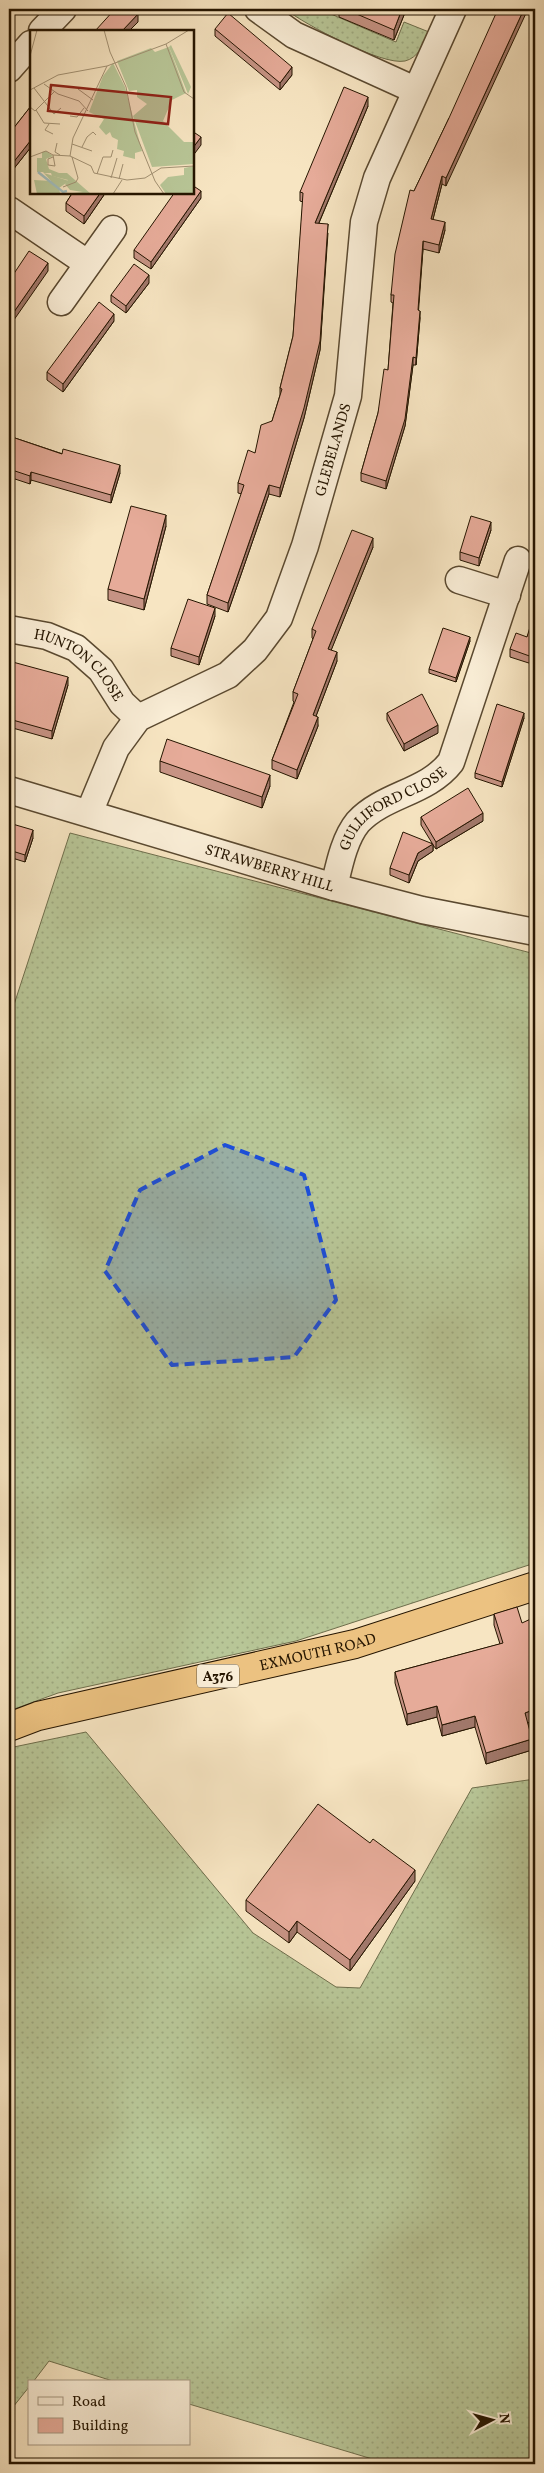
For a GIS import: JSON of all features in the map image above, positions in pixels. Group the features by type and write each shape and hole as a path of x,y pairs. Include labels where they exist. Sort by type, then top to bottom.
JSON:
{"highway":[{"name":"EXMOUTH ROAD","path":"9,1727 38,1716 355,1644 535,1586"}],"street":[{"path":"43,30 63,9"},
{"path":"258,9 294,35 415,90"},
{"name":"GLEBELANDS","path":"89,812 116,748 138,718 228,675 255,650 279,618 305,546 348,396 364,222 377,178 453,9"},
{"path":"9,69 30,45"},
{"path":"9,210 87,263"},
{"path":"60,302 113,228"},
{"name":"GULLIFORD CLOSE","path":"334,887 340,862 358,823 382,805 429,783 444,772 451,762 518,560"},
{"path":"459,580 507,595"},
{"name":"HUNTON CLOSE","path":"9,629 47,636 76,648 101,670 122,703 138,718"},
{"name":"STRAWBERRY HILL","path":"9,790 89,812 334,887 422,910 535,932"}],"highlighted area":[{"path":"225,1145 304,1175 336,1300 294,1357 172,1365 105,1271 140,1190"}],"green space":[{"path":"285,9 333,9 331,14 396,42 404,22 429,32 423,45 414,57 405,61 394,61 362,51 325,33"},
{"path":"70,833 535,954 535,1563 296,1641 58,1693 9,1711 9,1020"},
{"path":"86,1732 253,1933 336,1987 360,1988 472,1788 535,1779 535,2464 389,2464 190,2404 190,2380 110,2380 49,2361 35,2380 28,2380 28,2388 9,2412 9,1748"}],"building":[{"path":"115,9 132,9 138,14 123,30 96,30"},
{"path":"345,9 402,9 394,30"},
{"path":"498,9 524,9 446,178 442,176 431,219 445,222 439,245 423,241 416,358 413,357 405,419 386,481 361,473 378,413 384,369 388,370 394,295 391,295 395,254 410,190 414,191"},
{"path":"228,13 292,67 280,83 215,29"},
{"path":"344,87 368,97 315,223 328,224 320,341 304,408 280,488 269,485 228,603 207,595 244,485 238,483 248,450 255,453 261,425 272,421 282,389 280,388 293,336 303,193 300,192"},
{"path":"30,107 30,141 12,164 9,161 9,134"},
{"path":"194,132 201,137 194,146"},
{"path":"194,186 201,191 151,262 134,250 174,194 194,194"},
{"path":"72,194 100,194 84,216 66,203"},
{"path":"29,251 48,263 9,319 9,281"},
{"path":"134,264 149,275 126,306 111,295"},
{"path":"99,302 114,314 63,384 47,372"},
{"path":"9,436 62,454 63,449 120,465 111,495 31,472 30,476 9,469"},
{"path":"131,506 166,515 144,599 108,589"},
{"path":"471,516 491,522 479,558 460,552"},
{"path":"352,530 373,538 328,649 337,652 313,715 318,717 297,770 272,760 298,694 293,692 316,631 312,629"},
{"path":"188,599 215,608 199,657 171,648"},
{"path":"533,617 535,618 535,658 510,649 516,633 527,637"},
{"path":"443,628 470,637 456,678 429,669"},
{"path":"9,661 68,677 52,731 9,719"},
{"path":"422,694 438,725 404,744 387,713"},
{"path":"497,704 524,713 502,782 475,773"},
{"path":"167,739 270,775 262,797 160,761"},
{"path":"468,788 483,813 436,842 421,817"},
{"path":"9,823 33,830 25,855 9,850"},
{"path":"403,832 433,844 418,853 409,875 390,868"},
{"path":"517,1607 522,1623 535,1617 535,1709 525,1713 532,1739 486,1753 475,1716 442,1725 437,1706 407,1714 395,1672 503,1643 494,1614"},
{"path":"318,1804 370,1843 373,1839 415,1870 350,1960 297,1921 289,1932 246,1900"}]}
